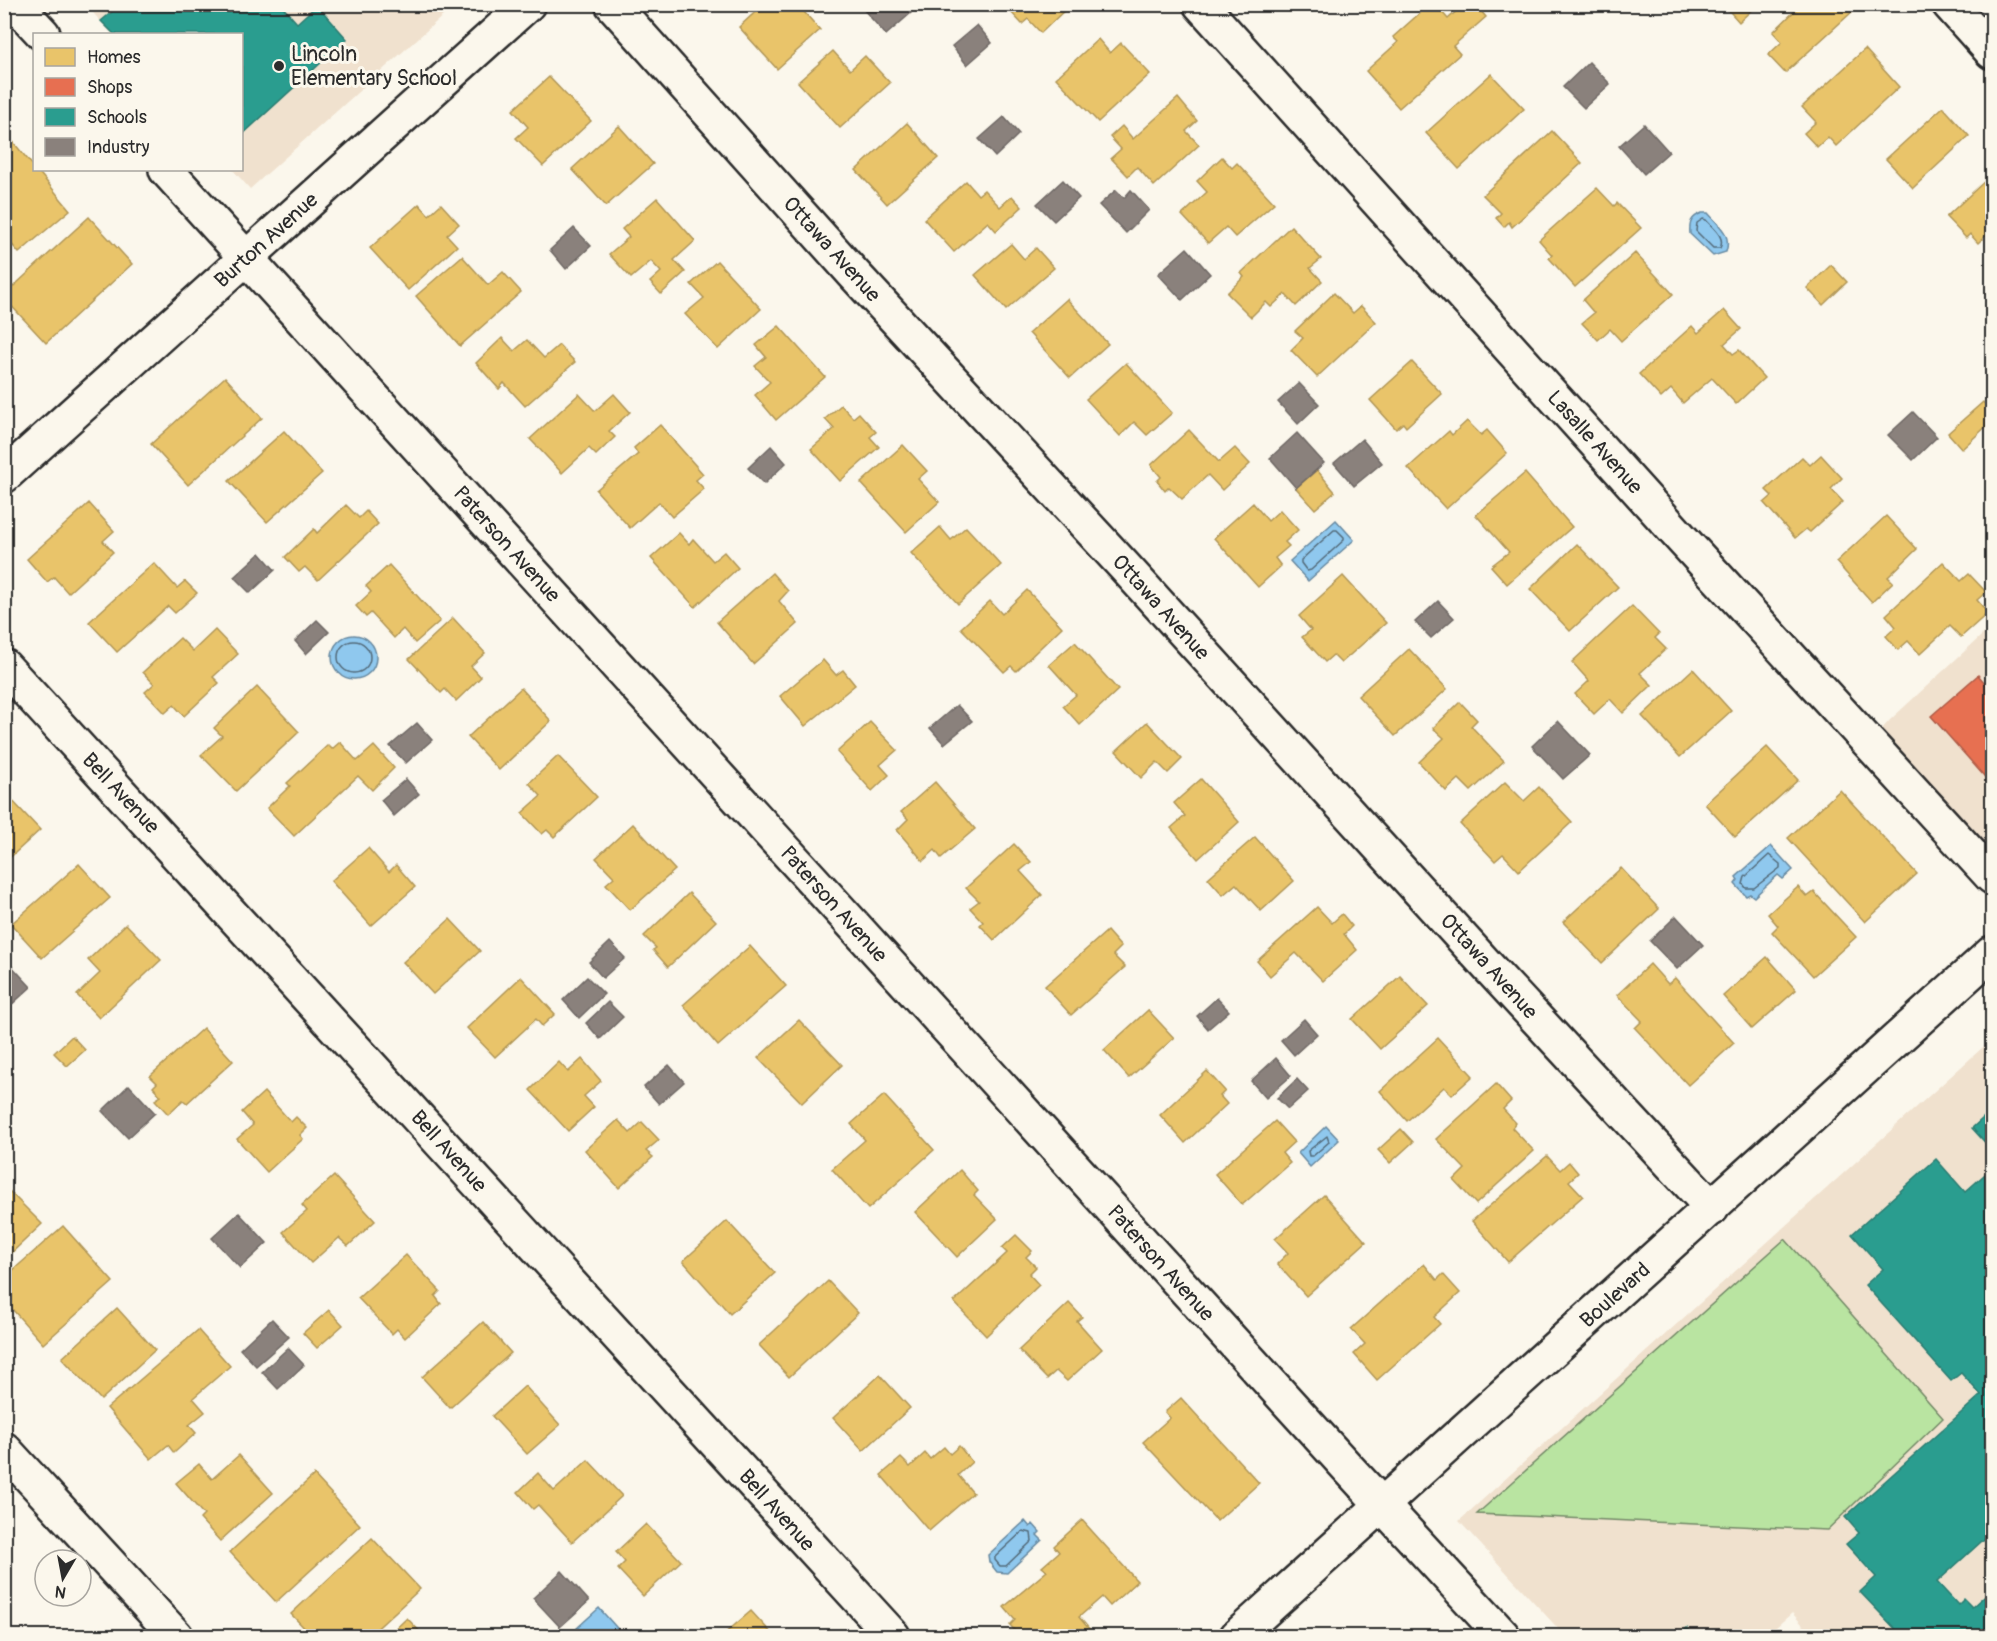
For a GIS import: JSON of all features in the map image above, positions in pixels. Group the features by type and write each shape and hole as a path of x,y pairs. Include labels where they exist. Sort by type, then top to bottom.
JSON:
{"street":[{"path":"15,4 42,33"},
{"name":"Burton Avenue","path":"4,476 528,4"},
{"name":"Ottawa Avenue","path":"612,4 861,281 1501,981 1712,1208"},
{"name":"Lasalle Avenue","path":"1200,4 1682,539 1992,877"},
{"path":"1949,4 1992,52"},
{"name":"Paterson Avenue","path":"167,171 1503,1636"},
{"name":"Bell Avenue","path":"4,666 893,1636"},
{"name":"Boulevard","path":"1237,1636 1992,953"},
{"path":"4,1449 176,1636"}],"shaded area":[{"path":"86,5 455,5 250,189 234,171 243,171 243,33 111,33"},
{"path":"1992,626 1992,878 1869,743 1890,720"},
{"path":"1992,1039 1992,1636 1813,1636 1792,1613 1766,1636 1565,1636 1459,1521"}],"green space":[{"path":"1785,1239 1943,1418 1827,1530 1477,1514"}],"water":[{"path":"1708,213 1726,235 1726,252 1713,256 1690,234 1692,221 1695,216"},
{"path":"1336,520 1354,540 1308,581 1290,561"},
{"path":"354,635 363,636 370,641 375,648 375,666 370,673 363,678 354,679 345,678 338,673 333,666 332,657 333,648 338,641 345,636"},
{"path":"1771,846 1793,870 1783,879 1778,875 1754,897 1750,894 1746,896 1735,884 1738,880 1736,877"},
{"path":"1326,1126 1339,1140 1310,1167 1298,1153"},
{"path":"1025,1521 1030,1527 1033,1524 1040,1532 1037,1535 1042,1540 1007,1573 997,1572 989,1562 988,1555"},
{"path":"599,1608 624,1636 584,1636 577,1628"}],"building: Homes":[{"path":"764,4 797,4 820,30 777,69 739,27"},
{"path":"1019,4 1071,4 1041,33 1028,19 1022,24 1011,12"},
{"path":"1430,4 1435,4 1448,19 1464,4 1475,4 1486,17 1453,46 1460,54 1399,108 1366,71 1398,42 1393,37"},
{"path":"1723,4 1758,4 1739,22"},
{"path":"1802,4 1846,4 1853,11 1785,73 1768,55 1782,42 1773,32"},
{"path":"1098,39 1110,53 1121,43 1150,74 1098,122 1056,78"},
{"path":"1865,49 1899,87 1836,146 1828,137 1817,147 1804,133 1816,122 1802,107"},
{"path":"833,51 850,70 865,56 890,83 840,128 798,82"},
{"path":"1491,74 1524,109 1459,169 1426,133"},
{"path":"549,77 591,121 543,166 516,138 528,127 513,110"},
{"path":"1178,98 1197,121 1186,131 1199,145 1154,186 1137,167 1128,176 1111,158 1121,149 1110,137 1122,126 1133,139"},
{"path":"1943,107 1969,136 1913,188 1886,159"},
{"path":"907,123 938,158 887,204 856,170"},
{"path":"619,126 653,164 606,206 572,169"},
{"path":"4,131 33,166 33,171 38,171 70,210 19,253 4,235"},
{"path":"1552,131 1582,163 1512,227 1509,222 1504,227 1496,218 1501,213 1483,195"},
{"path":"1222,157 1232,168 1237,163 1274,203 1235,237 1226,227 1208,243 1182,215 1207,192 1197,181"},
{"path":"1987,179 1992,185 1992,230 1978,243 1970,234 1966,238 1946,217"},
{"path":"966,181 978,195 984,190 1000,207 1012,196 1022,207 996,231 988,222 954,252 924,219"},
{"path":"1597,188 1614,206 1617,203 1641,228 1575,287 1549,258 1552,255 1539,240"},
{"path":"657,198 695,241 674,260 685,272 661,294 650,282 661,272 651,261 631,278 609,254 629,237 622,229"},
{"path":"419,204 429,215 441,204 459,224 447,235 457,246 408,290 370,248"},
{"path":"89,217 132,264 46,343 4,298 4,295"},
{"path":"1291,226 1321,259 1310,268 1322,281 1296,306 1285,294 1271,307 1266,302 1251,317 1227,293 1244,277 1241,273"},
{"path":"1011,244 1024,259 1036,248 1054,268 1006,310 975,275"},
{"path":"1635,253 1673,294 1621,341 1610,329 1598,340 1582,323 1594,313 1583,300"},
{"path":"462,256 488,285 503,272 521,292 460,346 416,296"},
{"path":"717,261 761,309 718,349 685,314 704,298 691,284"},
{"path":"1831,265 1847,282 1823,305 1807,288"},
{"path":"1334,293 1353,313 1361,306 1376,322 1317,377 1291,350 1303,338 1295,331"},
{"path":"1067,299 1108,344 1070,378 1029,333"},
{"path":"1724,310 1741,329 1724,344 1733,354 1739,350 1764,378 1736,404 1712,378 1683,403 1671,389 1661,398 1639,374 1692,326 1698,333"},
{"path":"779,326 825,377 776,420 755,395 770,382 755,366 766,357 756,345"},
{"path":"502,338 514,351 527,340 544,358 559,345 575,362 525,406 504,383 499,389 476,363"},
{"path":"1412,362 1442,394 1406,427 1403,423 1396,429 1370,400"},
{"path":"1126,363 1172,413 1147,435 1134,422 1120,436 1086,399"},
{"path":"225,377 262,418 188,485 151,444"},
{"path":"579,394 595,411 614,394 630,412 609,431 615,437 596,455 589,448 562,473 530,439"},
{"path":"1983,402 1992,412 1992,421 1962,449 1948,433"},
{"path":"841,405 853,418 859,413 876,432 870,437 879,447 840,481 811,449 834,429 825,419"},
{"path":"1467,421 1481,435 1487,430 1507,453 1446,509 1408,468 1449,431 1452,435"},
{"path":"660,425 703,474 696,480 704,489 672,517 659,502 630,528 596,490 638,454 634,448"},
{"path":"1189,430 1219,462 1235,448 1250,464 1222,490 1208,475 1182,499 1169,487 1165,491 1157,481 1161,477 1151,465"},
{"path":"284,431 322,473 267,522 229,481"},
{"path":"903,445 927,471 918,479 939,502 906,532 861,483"},
{"path":"1821,455 1842,478 1831,489 1843,502 1810,532 1806,529 1795,538 1764,503 1772,496 1766,490 1802,457 1810,465"},
{"path":"1317,470 1335,492 1315,509 1296,488"},
{"path":"1525,473 1572,527 1507,584 1491,566 1509,552 1476,515"},
{"path":"89,503 114,531 103,541 113,552 68,593 54,577 47,582 27,559"},
{"path":"1253,503 1268,521 1280,510 1298,530 1285,542 1289,546 1275,558 1281,566 1258,587 1214,538"},
{"path":"346,505 359,518 366,511 378,524 318,580 305,567 299,572 285,557 314,529 317,533"},
{"path":"1886,516 1917,549 1888,577 1893,582 1872,602 1836,562"},
{"path":"940,527 951,540 966,527 1001,565 958,604 911,553"},
{"path":"679,533 689,544 693,539 713,561 724,552 738,568 695,607 651,558"},
{"path":"1577,544 1618,587 1570,631 1530,589"},
{"path":"1943,562 1961,581 1969,574 1986,592 1977,600 1988,613 1961,637 1950,626 1920,654 1908,641 1898,650 1886,636 1896,627 1886,615"},
{"path":"154,563 177,588 185,581 197,593 175,613 168,606 117,652 89,622"},
{"path":"389,565 440,621 415,643 403,629 394,638 371,613 366,617 356,606 371,592 366,586"},
{"path":"772,573 788,591 779,601 798,624 753,664 717,622"},
{"path":"1343,576 1386,623 1341,663 1333,655 1325,662 1302,637 1311,630 1299,616"},
{"path":"1027,590 1062,627 1016,671 1011,666 1004,672 961,628 990,601 1002,614"},
{"path":"1632,606 1659,634 1655,638 1666,649 1640,673 1652,685 1623,713 1610,699 1594,714 1575,694 1589,681 1572,662"},
{"path":"453,618 485,653 471,666 481,677 456,701 445,689 441,693 409,659"},
{"path":"215,630 238,654 213,677 219,683 184,716 174,705 165,713 145,692 154,684 143,672 180,638 193,651"},
{"path":"1075,642 1118,690 1080,725 1063,706 1076,695 1049,665"},
{"path":"1409,649 1447,689 1395,736 1358,696"},
{"path":"823,660 836,675 843,670 855,685 805,726 780,696"},
{"path":"1693,669 1731,711 1680,757 1642,716"},
{"path":"257,687 299,732 236,791 201,755 222,736 214,728"},
{"path":"521,688 551,721 499,770 468,737"},
{"path":"1460,702 1477,720 1471,726 1504,761 1471,791 1459,779 1446,791 1419,762 1444,738 1433,728"},
{"path":"870,722 897,750 880,765 889,775 872,791 837,752"},
{"path":"1147,722 1182,759 1168,773 1157,762 1141,778 1116,751"},
{"path":"340,742 357,761 374,746 394,768 372,790 358,776 294,836 267,808 290,786 287,783 328,745 332,749"},
{"path":"1767,747 1798,780 1735,837 1705,804"},
{"path":"558,756 597,797 554,837 547,830 542,834 522,813 541,796 529,783"},
{"path":"1201,779 1239,822 1198,859 1171,828 1185,816 1174,803"},
{"path":"935,782 975,829 941,858 935,850 923,861 897,830 908,819 901,812"},
{"path":"1505,782 1524,801 1539,787 1572,822 1519,871 1503,854 1495,861 1460,824"},
{"path":"1840,790 1917,874 1865,922 1788,838"},
{"path":"8,796 40,830 4,863 4,800"},
{"path":"633,824 675,870 630,910 606,884 614,877 596,858"},
{"path":"1255,837 1294,881 1261,911 1236,884 1223,895 1208,878"},
{"path":"1014,844 1031,862 1020,871 1042,895 994,940 980,925 983,922 970,908 979,901 966,888"},
{"path":"368,848 389,872 396,865 415,887 371,926 331,881"},
{"path":"79,864 110,898 42,958 11,924"},
{"path":"1621,868 1659,909 1602,963 1563,922"},
{"path":"1798,887 1807,897 1814,892 1856,937 1813,976 1772,932 1778,926 1768,914"},
{"path":"689,893 716,921 668,967 653,950 656,948 644,936"},
{"path":"1317,907 1332,923 1342,914 1352,926 1344,934 1357,950 1323,981 1296,953 1270,976 1257,961"},
{"path":"450,919 480,951 433,994 403,962"},
{"path":"126,924 161,960 99,1018 77,995 100,973 88,960"},
{"path":"1107,931 1121,947 1113,955 1125,967 1071,1015 1045,986"},
{"path":"750,946 786,986 718,1046 683,1005"},
{"path":"1767,957 1796,990 1752,1029 1723,996"},
{"path":"1650,964 1668,984 1675,978 1734,1043 1688,1085 1635,1028 1642,1021 1617,995"},
{"path":"1400,976 1428,1006 1380,1049 1352,1019"},
{"path":"521,977 555,1014 542,1026 536,1019 495,1057 467,1028"},
{"path":"1148,1010 1174,1038 1129,1078 1104,1050"},
{"path":"799,1020 842,1065 802,1103 758,1058"},
{"path":"203,1028 233,1061 187,1103 183,1100 168,1114 155,1100 161,1096 153,1087 157,1083 150,1076"},
{"path":"72,1036 85,1050 67,1066 54,1053"},
{"path":"1438,1038 1473,1076 1452,1095 1444,1087 1407,1121 1380,1091"},
{"path":"582,1059 601,1081 584,1096 594,1107 568,1131 530,1090 559,1062 568,1072"},
{"path":"1207,1071 1225,1091 1220,1096 1227,1104 1185,1143 1160,1115"},
{"path":"1496,1084 1511,1101 1503,1109 1516,1123 1512,1128 1534,1151 1476,1204 1454,1180 1465,1169 1436,1139"},
{"path":"264,1092 291,1122 296,1117 307,1128 300,1135 303,1139 267,1172 237,1139 253,1125 242,1112"},
{"path":"884,1095 934,1150 868,1209 832,1169 865,1140 851,1124"},
{"path":"618,1120 630,1133 642,1122 659,1140 646,1151 653,1157 619,1188 585,1150"},
{"path":"1275,1121 1294,1142 1282,1153 1290,1163 1242,1205 1215,1174"},
{"path":"1401,1129 1413,1142 1390,1163 1378,1150"},
{"path":"1547,1156 1560,1170 1569,1162 1578,1173 1569,1181 1583,1196 1508,1262 1472,1221"},
{"path":"960,1170 978,1191 974,1195 997,1219 957,1257 915,1212"},
{"path":"334,1176 375,1221 348,1246 339,1238 311,1263 283,1232 307,1211 302,1205"},
{"path":"4,1186 42,1224 4,1260"},
{"path":"1324,1195 1366,1242 1306,1296 1277,1264 1288,1253 1275,1239"},
{"path":"727,1221 775,1273 730,1314 683,1261"},
{"path":"63,1226 113,1282 43,1344 4,1300 4,1278"},
{"path":"1016,1235 1032,1251 1026,1257 1036,1267 1029,1274 1039,1285 986,1336 954,1302 1007,1253 1002,1248"},
{"path":"406,1255 440,1291 435,1296 441,1304 405,1338 397,1329 392,1334 358,1298"},
{"path":"1424,1264 1437,1280 1443,1274 1460,1293 1434,1317 1440,1324 1377,1380 1354,1354 1365,1344 1351,1329"},
{"path":"828,1281 858,1313 789,1377 759,1345"},
{"path":"1069,1303 1082,1317 1077,1321 1102,1349 1067,1381 1056,1371 1047,1379 1019,1350"},
{"path":"117,1308 155,1350 101,1400 62,1358"},
{"path":"329,1310 343,1325 317,1348 303,1333"},
{"path":"483,1322 511,1353 450,1408 422,1377"},
{"path":"198,1330 230,1366 193,1398 205,1412 189,1425 196,1433 174,1453 168,1445 151,1459 107,1408"},
{"path":"880,1375 910,1408 863,1451 833,1418"},
{"path":"525,1386 560,1425 527,1454 492,1416"},
{"path":"1181,1398 1259,1483 1217,1521 1143,1442 1170,1418 1165,1412"},
{"path":"959,1446 972,1462 958,1475 973,1493 929,1531 881,1475 901,1458 910,1467 925,1453 930,1459 944,1447 950,1454"},
{"path":"239,1455 273,1493 220,1541 200,1519 204,1515 176,1483 199,1464 212,1479"},
{"path":"588,1460 622,1496 572,1542 538,1505 533,1509 518,1492 538,1473 554,1491"},
{"path":"314,1475 360,1525 276,1602 230,1552"},
{"path":"1082,1520 1137,1581 1110,1606 1102,1597 1079,1617 1090,1630 1083,1636 1010,1636 1016,1632 1010,1625 1015,1620 1004,1607 1047,1571 1042,1567 1059,1552 1054,1546"},
{"path":"646,1524 681,1561 643,1596 618,1569 625,1562 616,1552"},
{"path":"372,1538 420,1589 369,1636 312,1636 291,1614"},
{"path":"751,1611 774,1636 722,1636"},
{"path":"407,1618 424,1636 388,1636"}],"building: Shops":[{"path":"1978,675 1992,691 1992,785 1931,716"}],"building: Schools":[{"name":"Lincoln Elementary School","path":"107,4 280,4 297,23 317,5 347,39 243,134 243,33 113,33 101,21 113,11"},
{"path":"1992,1110 1992,1150 1972,1128"},
{"path":"1936,1159 1965,1192 1992,1168 1992,1532 1937,1582 1958,1605 1964,1599 1972,1607 1992,1589 1992,1636 1902,1636 1860,1592 1876,1577 1846,1544 1859,1533 1845,1517 1981,1395 1961,1373 1951,1381 1865,1285 1883,1269 1852,1234"},
{"path":"1687,1628 1695,1636 1677,1636"}],"building: Industry":[{"path":"870,4 903,4 911,13 886,35 864,10"},
{"path":"977,25 992,43 967,65 952,46"},
{"path":"1589,62 1610,84 1584,108 1563,87"},
{"path":"1004,117 1019,134 995,157 979,139"},
{"path":"1644,124 1669,152 1644,174 1619,146"},
{"path":"1063,180 1079,198 1054,221 1037,204"},
{"path":"1116,190 1124,198 1131,190 1149,210 1126,233 1099,205"},
{"path":"574,228 591,246 566,269 550,250"},
{"path":"1187,248 1210,274 1182,300 1158,274"},
{"path":"1299,383 1319,404 1298,424 1278,402"},
{"path":"1913,412 1937,437 1913,460 1888,435"},
{"path":"1297,433 1324,463 1296,488 1270,458"},
{"path":"1362,439 1382,463 1354,486 1334,463"},
{"path":"771,446 786,463 764,484 748,468"},
{"path":"260,553 275,570 250,593 234,577"},
{"path":"1438,601 1454,618 1431,638 1415,622"},
{"path":"317,620 329,632 306,654 295,641"},
{"path":"957,705 972,721 944,744 930,728"},
{"path":"1558,721 1590,755 1563,779 1532,746"},
{"path":"417,723 432,740 406,763 390,746"},
{"path":"406,779 419,794 394,816 381,800"},
{"path":"1676,916 1703,945 1677,969 1650,941"},
{"path":"610,942 625,958 603,978 589,962"},
{"path":"7,961 31,987 8,1008 4,1005 4,963"},
{"path":"587,977 604,994 579,1018 563,1000"},
{"path":"1217,998 1229,1011 1208,1029 1197,1016"},
{"path":"608,1002 623,1017 600,1039 586,1023"},
{"path":"1304,1019 1317,1034 1294,1055 1281,1040"},
{"path":"1276,1058 1291,1076 1266,1098 1251,1081"},
{"path":"669,1065 684,1082 659,1104 644,1087"},
{"path":"1297,1079 1308,1091 1288,1109 1277,1098"},
{"path":"129,1085 155,1113 128,1138 102,1111"},
{"path":"239,1213 267,1243 240,1268 212,1238"},
{"path":"272,1319 289,1337 256,1366 240,1349"},
{"path":"288,1348 304,1365 278,1389 262,1372"},
{"path":"562,1571 589,1601 560,1627 533,1598"}],"place":[{"name":"Lincoln Elementary School","path":"279,66"}]}
